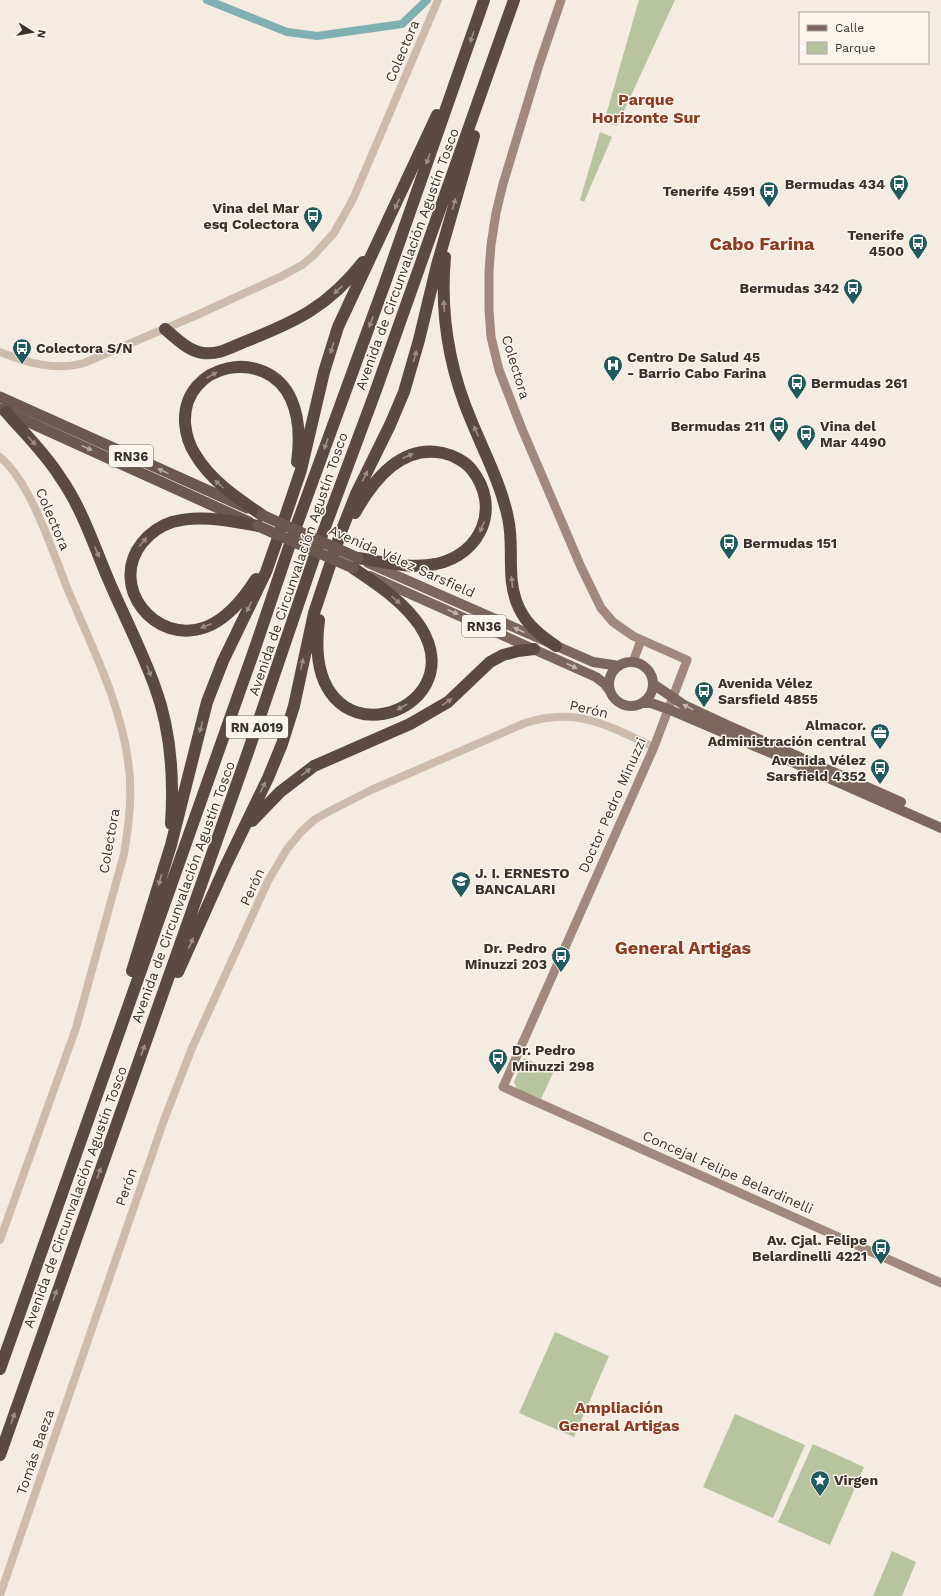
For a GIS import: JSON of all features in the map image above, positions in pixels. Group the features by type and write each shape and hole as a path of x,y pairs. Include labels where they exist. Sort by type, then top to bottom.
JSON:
{"highway":[{"name":"Avenida de Circunvalación Agustín Tosco","path":"0,1368 248,666 292,535 385,283 484,0"},
{"name":"Avenida de Circunvalación Agustín Tosco","path":"0,1455 248,752 321,539 376,390 514,0"},
{"path":"150,1029 268,778 287,729 314,613 334,553 356,494 390,425 404,392 450,220 503,33"},
{"path":"86,1127 111,1033 135,963 165,863 208,702 223,661 266,572 281,530 303,463 324,372 338,327 358,281 461,67"},
{"path":"450,220 444,264 444,306 446,328 454,370 470,419 501,492 509,519 513,594 519,609 529,624 556,646"},
{"path":"165,329 187,347 202,353 218,353 274,330 310,312 335,293 362,263 380,238"},
{"path":"244,366 266,373 288,393 294,407 299,430 298,452 294,477 281,530 262,568 248,591 233,608 213,623 199,629 177,630 156,622 144,612 135,597 131,583 132,565 138,549 155,530 170,523 197,518 260,521 212,477 194,454 187,437 185,418 186,408 194,391 213,373 228,368 244,366"},
{"name":"Avenida Vélez Sarsfield","path":"0,397 260,521"},
{"path":"3,410 40,450 77,503 155,687 166,729 172,777 171,815 165,863"},
{"name":"Avenida Vélez Sarsfield","path":"3,410 356,563"},
{"path":"418,452 437,452 455,457 471,469 482,489 486,509 485,518 480,534 461,554 445,561 426,565 356,563 410,613 421,627 430,652 430,669 424,687 419,694 406,705 388,713 368,715 348,708 332,695 321,674 317,647 317,632 323,598 334,553 371,487 380,476 398,461 408,455 418,452"},
{"path":"239,838 265,806 280,792 314,766 410,724 448,702 490,662 503,655 534,649"}],"main road":[{"name":"Colectora","path":"561,0 503,184 496,213 489,271 491,337 495,356 506,389 595,597 606,615 620,629 687,660"},
{"name":"Avenida Vélez Sarsfield","path":"356,563 593,662 619,666"},
{"name":"Avenida Vélez Sarsfield","path":"356,563 534,649 596,677 605,684 610,691"},
{"path":"641,640 633,662 646,668 652,678 653,684 650,695 642,703"},
{"name":"Doctor Pedro Minuzzi","path":"503,1087 654,747 687,660"},
{"name":"RN36","path":"619,666 624,663 633,662"},
{"path":"610,691 609,685 611,674 619,666"},
{"path":"653,684 672,697 727,725 941,820"},
{"name":"RN36","path":"610,691 615,700 620,704 631,706 642,703 651,703 668,709 799,764 941,828"},
{"name":"Concejal Felipe Belardinelli","path":"503,1087 941,1283"}],"street":[{"name":"Colectora","path":"0,352 32,364 59,367 74,366 98,358 292,272 313,256 334,233 353,199 438,0"},
{"name":"Colectora","path":"0,457 15,472 36,512 107,686 122,726 130,785 129,823 124,854 81,1010 62,1068 0,1240"},
{"name":"Perón","path":"95,1317 155,1142 192,1048 268,881 284,853 301,832 314,820 371,790 525,723 541,718 562,716 585,719 608,727 654,747"},
{"name":"Tomás Baeza","path":"0,1595 95,1317"}],"green space":[{"path":"639,0 675,0 617,126 604,122"},
{"path":"600,132 612,137 584,202 580,200"},
{"path":"524,1058 554,1071 541,1099 517,1089 514,1082"},
{"path":"555,1332 609,1356 574,1437 519,1413"},
{"path":"735,1414 805,1445 773,1518 703,1487"},
{"path":"813,1444 864,1467 830,1545 778,1522"},
{"path":"892,1551 916,1562 902,1596 873,1596"}],"waterway":[{"path":"207,0 287,32 317,36 402,24 427,0"}],"place":[{"name":"Bermudas 434","path":"899,201"},
{"name":"Tenerife 4591","path":"769,208"},
{"name":"Vina del Mar esq Colectora","path":"313,233"},
{"name":"Tenerife 4500","path":"918,260"},
{"name":"Bermudas 342","path":"853,305"},
{"name":"Colectora S/N","path":"22,365"},
{"name":"Centro De Salud 45 - Barrio Cabo Farina","path":"613,382"},
{"name":"Bermudas 261","path":"797,400"},
{"name":"Bermudas 211","path":"779,443"},
{"name":"Vina del Mar 4490","path":"806,451"},
{"name":"Bermudas 151","path":"729,560"},
{"name":"Avenida Vélez Sarsfield 4855","path":"704,708"},
{"name":"Almacor. Administración central","path":"880,750"},
{"name":"Avenida Vélez Sarsfield 4352","path":"880,785"},
{"name":"J. I. ERNESTO BANCALARI","path":"461,898"},
{"name":"Dr. Pedro Minuzzi 203","path":"561,973"},
{"name":"Dr. Pedro Minuzzi 298","path":"498,1075"},
{"name":"Av. Cjal. Felipe Belardinelli 4221","path":"881,1265"},
{"name":"Virgen","path":"820,1497"}],"district":[{"name":"Parque Horizonte Sur","path":"646,108"},
{"name":"Cabo Farina","path":"762,243"},
{"name":"General Artigas","path":"683,947"},
{"name":"Ampliación General Artigas","path":"619,1416"}]}
